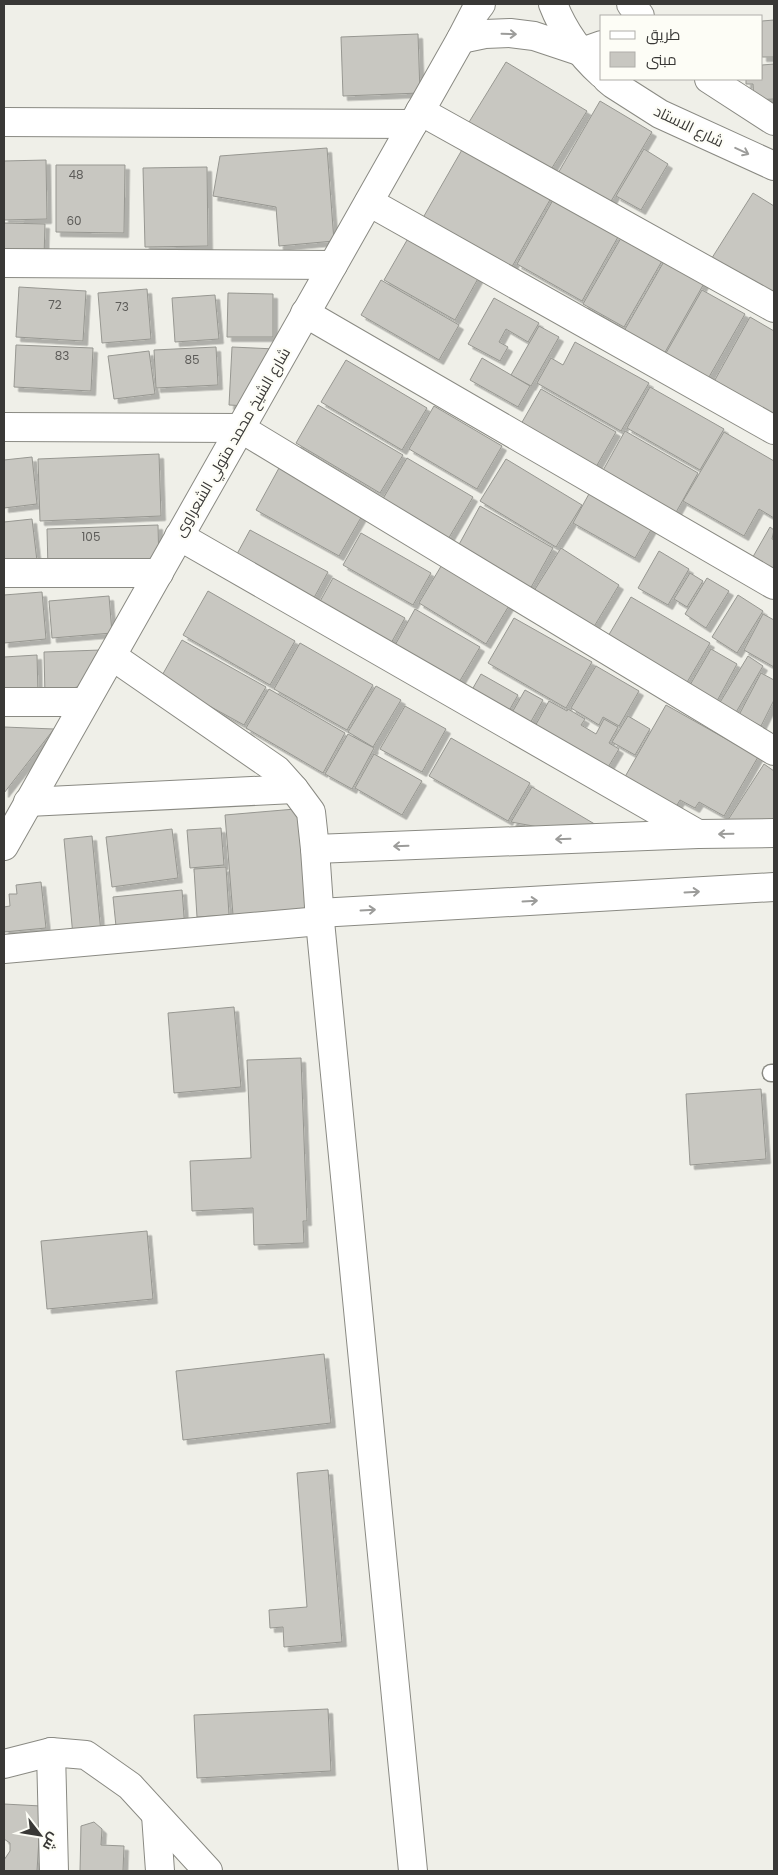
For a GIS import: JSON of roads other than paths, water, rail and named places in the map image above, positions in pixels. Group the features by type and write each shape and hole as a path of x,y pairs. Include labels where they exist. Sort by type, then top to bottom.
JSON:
{"street":[{"name":"شارع الشيخ محمد متولي الشعراوى","path":"5,839 112,656 481,4"},
{"path":"553,4 566,30 592,49 600,69"},
{"path":"461,39 485,34 510,33 534,36 592,49"},
{"name":"شارع الاستاد","path":"608,80 660,114 774,166"},
{"path":"711,80 774,121"},
{"path":"4,122 416,118 774,308"},
{"path":"368,202 774,430"},
{"path":"4,263 333,265"},
{"path":"305,313 774,585"},
{"path":"4,427 240,428 774,751"},
{"path":"179,536 698,834"},
{"path":"4,573 159,573"},
{"path":"112,656 277,770 294,789 310,812 413,1871"},
{"path":"4,702 85,702"},
{"path":"28,802 294,789"},
{"path":"315,849 698,834 774,833"},
{"path":"4,949 319,917 774,887"},
{"path":"51,1752 54,1871"},
{"path":"4,1764 51,1752 86,1755 130,1786 208,1871"},
{"path":"156,1815 160,1871"}]}
